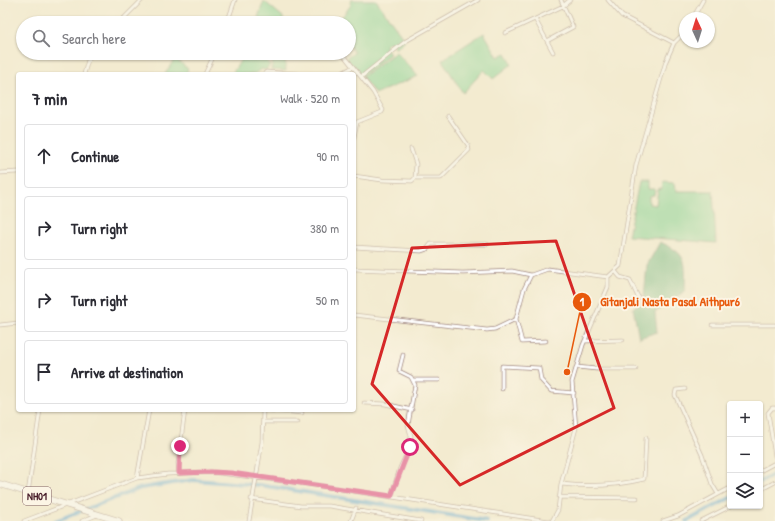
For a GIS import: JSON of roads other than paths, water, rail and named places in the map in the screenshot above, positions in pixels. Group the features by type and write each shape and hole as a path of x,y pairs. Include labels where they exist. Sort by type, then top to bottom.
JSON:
{"highway":[{"name":"NH01","path":"0,484 120,521"}],"street":[{"path":"126,16 142,0"},
{"path":"229,16 235,0"},
{"path":"361,77 406,42 478,0"},
{"path":"547,41 573,27 561,0"},
{"path":"505,33 563,6 570,0"},
{"path":"608,0 622,16 674,43"},
{"path":"696,12 703,0"},
{"path":"535,19 553,52"},
{"path":"356,269 463,273 512,271 531,275 548,269 608,277 620,266 636,165 666,61 674,43 679,38"},
{"path":"85,72 88,60"},
{"path":"206,72 212,60"},
{"path":"348,60 373,92 382,110 382,112 357,122 356,127"},
{"path":"344,72 353,67"},
{"path":"266,72 283,72"},
{"path":"356,176 382,180 412,181 415,178 441,178 469,150 468,145 448,116"},
{"path":"411,150 416,164 415,178"},
{"path":"0,173 16,172"},
{"path":"356,248 422,251 427,249 431,244 487,244"},
{"path":"615,271 620,277 630,280 638,297 650,303"},
{"path":"531,275 524,289 516,319 522,342 546,342"},
{"path":"552,521 558,510 561,484 576,428 572,382 585,341 608,287 608,277"},
{"path":"356,315 476,330 495,329 516,319"},
{"path":"0,325 16,323"},
{"path":"712,325 775,325"},
{"path":"585,341 623,340"},
{"path":"403,355 399,371 413,380 439,380"},
{"path":"502,389 502,366 529,367 539,368 541,380 551,391 574,393"},
{"path":"577,366 596,369 636,369"},
{"path":"391,496 410,447 411,436 408,426 412,410 415,385 413,380"},
{"path":"685,389 676,390 675,395 702,455 712,484 718,494"},
{"path":"364,403 385,404 412,410"},
{"path":"775,408 772,408 768,413 775,456"},
{"path":"28,493 40,412"},
{"path":"137,478 149,412"},
{"path":"179,473 179,458 185,412"},
{"path":"249,521 264,422 263,412"},
{"path":"291,412 302,413"},
{"path":"264,422 298,422"},
{"path":"561,484 580,486 606,485 644,479 646,438"},
{"path":"763,469 775,463"},
{"path":"24,521 137,478 179,473 211,472 255,480 391,496 549,521"},
{"path":"763,488 775,482"},
{"path":"663,521 678,516 727,490"},
{"path":"559,497 637,498"},
{"path":"251,500 301,506 329,506 355,509 421,521"},
{"path":"701,521 727,508"},
{"path":"352,521 355,509"},
{"path":"82,521 98,514"}],"waterway":[{"path":"763,480 775,474"},
{"path":"55,521 141,488 193,480 260,485 487,521"},
{"path":"687,521 727,500"}],"place":[{"name":"Gitanjali Nasta Pasal Aithpur6","path":"567,372"}]}
